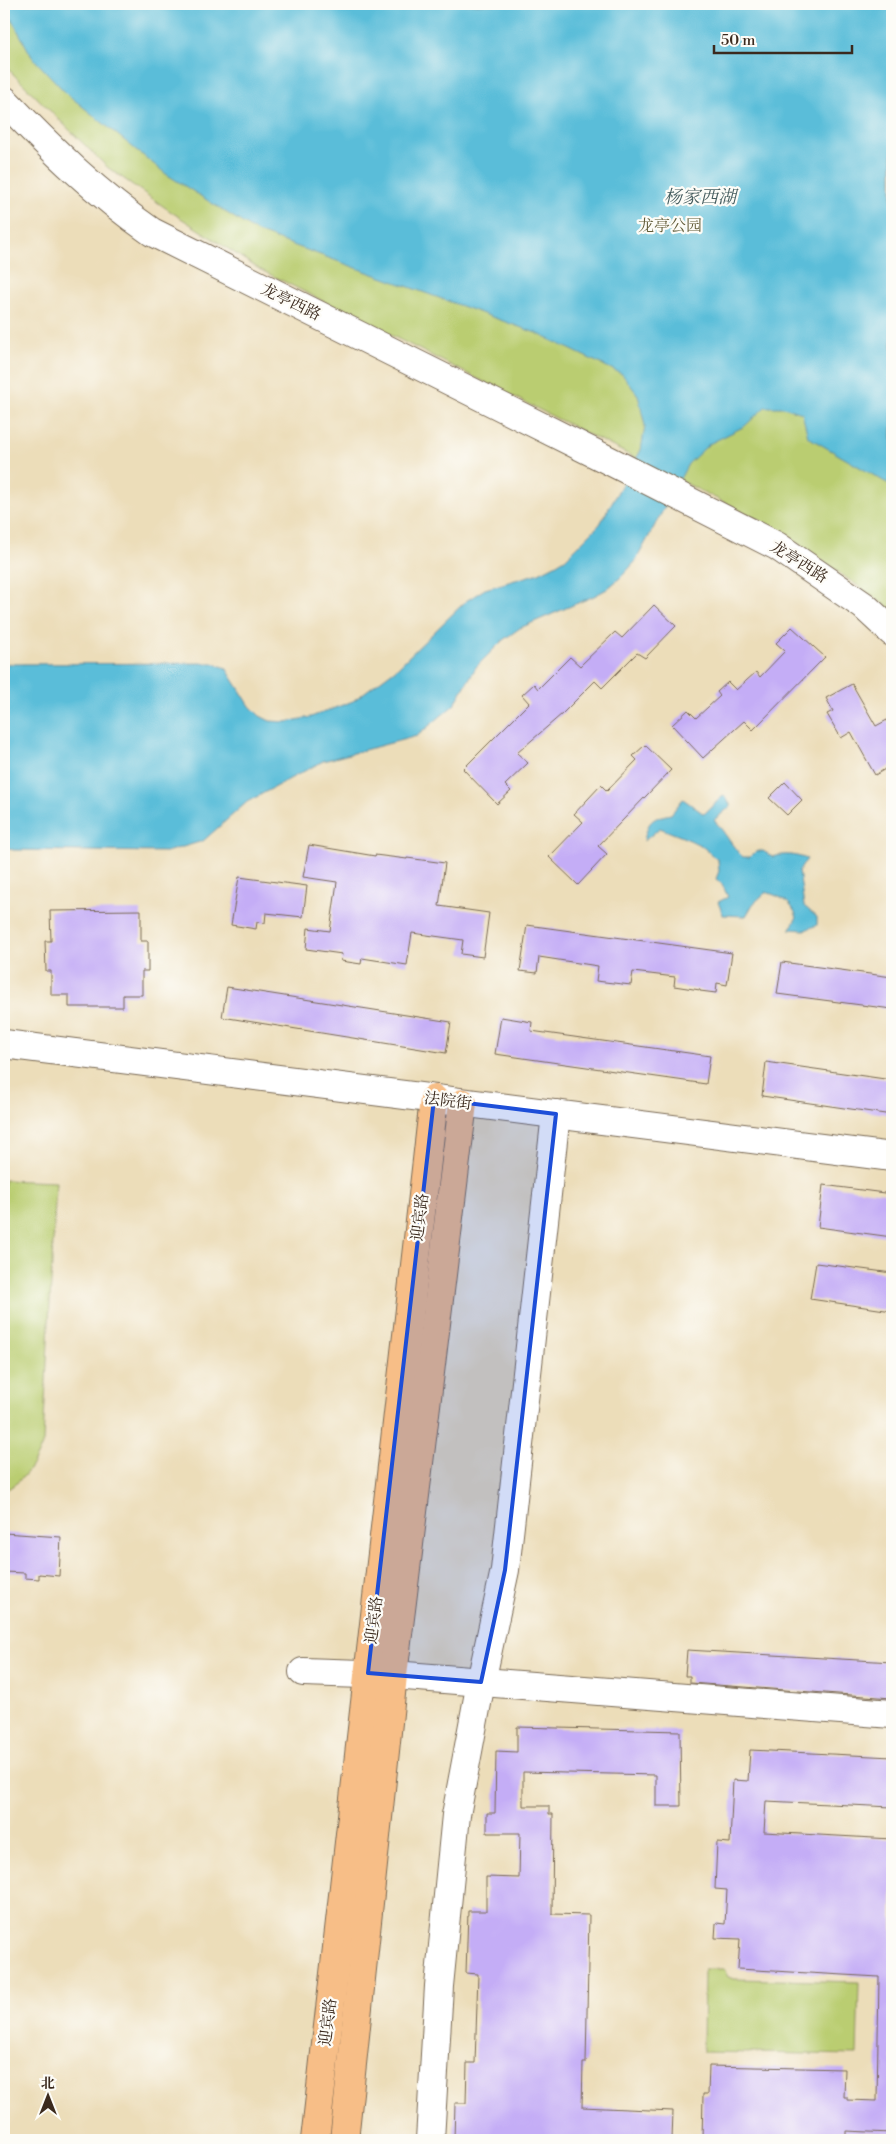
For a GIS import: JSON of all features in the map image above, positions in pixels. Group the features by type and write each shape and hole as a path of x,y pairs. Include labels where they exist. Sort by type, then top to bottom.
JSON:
{"main road":[{"name":"迎宾路","path":"344,2140 381,1674 434,1099"},
{"name":"迎宾路","path":"315,2140 463,1103"}],"street":[{"name":"龙亭西路","path":"4,100 60,158 122,211 152,232 777,546 864,606 892,632"},
{"name":"法院街","path":"4,1044 892,1157"},
{"path":"430,2140 439,1986 456,1815 481,1682 505,1570 556,1114"},
{"path":"303,1672 381,1674 892,1714"}],"highlighted area":[{"path":"434,1099 556,1114 505,1570 481,1682 368,1673"}],"green space":[{"name":"杨家西湖","path":"4,4 892,4 892,610 777,529 259,269 170,211 107,167 4,65"},
{"path":"4,1180 56,1182 43,1442 28,1471 4,1491"},
{"path":"704,1969 724,1969 728,1977 734,1979 859,1982 857,2055 703,2052"}],"water":[{"name":"杨家西湖","path":"8,4 892,4 892,486 808,437 802,413 784,407 765,407 745,426 709,444 688,464 635,562 621,577 607,589 594,596 520,628 503,640 476,667 454,705 417,736 323,761 247,802 203,841 166,852 13,850 4,846 4,664 213,663 226,668 250,706 260,716 270,721 286,722 311,717 353,701 397,668 466,601 485,589 539,573 565,559 600,524 641,450 645,426 638,395 622,374 536,333 257,232 166,174 67,94 32,57 11,18"},
{"path":"724,795 731,806 714,820 743,857 750,857 756,851 763,851 773,857 790,855 807,859 799,871 804,906 817,917 817,925 805,930 790,929 797,917 792,907 781,898 766,892 753,904 746,916 723,915 718,902 728,897 722,884 716,879 719,871 718,860 700,845 660,828 644,841 651,821 671,814 683,799 704,814"}],"building":[{"path":"654,605 676,626 645,658 637,653 602,688 595,681 562,714 517,753 528,763 505,785 511,791 497,804 463,769 529,703 522,695 534,684 538,689 570,657 580,666 615,632 622,638"},
{"path":"792,627 825,657 753,730 744,721 703,758 672,725 688,710 696,718 720,696 717,692 728,682 736,690 756,672 760,677 785,651 776,643"},
{"path":"852,684 876,726 887,720 892,730 892,765 875,775 851,732 841,738 827,714 833,711 826,698"},
{"path":"645,745 671,770 598,846 607,854 578,885 549,857 583,822 574,814 601,785 607,791 637,760 633,756"},
{"path":"785,782 802,800 787,815 769,798"},
{"path":"309,845 375,856 445,863 439,906 489,913 483,957 461,954 463,940 412,933 407,965 362,958 361,964 341,961 342,954 306,949 308,928 330,931 337,882 303,877"},
{"path":"239,877 307,886 303,917 266,913 265,923 257,922 256,929 231,925"},
{"path":"141,910 141,941 148,941 148,971 142,971 142,995 123,995 123,1007 69,1007 69,995 51,995 51,971 46,971 45,941 51,941 50,911"},
{"path":"527,925 732,953 727,985 717,983 716,993 700,991 674,986 675,977 633,972 631,985 596,981 598,966 539,957 537,973 520,971"},
{"path":"782,962 892,977 892,1009 777,994"},
{"path":"227,987 451,1022 446,1053 222,1017"},
{"path":"501,1017 532,1022 531,1031 710,1056 706,1084 495,1054"},
{"path":"766,1062 892,1080 892,1115 762,1096"},
{"path":"823,1185 892,1194 892,1237 818,1227"},
{"path":"816,1263 892,1273 892,1311 810,1299"},
{"path":"4,1533 61,1537 59,1576 39,1574 39,1579 25,1578 25,1573 4,1572"},
{"path":"687,1650 892,1662 892,1698 690,1683 690,1676 685,1676"},
{"path":"517,1727 680,1731 681,1806 656,1806 656,1775 523,1772 523,1806 549,1806 549,1814 553,1814 552,1914 589,1915 586,2063 583,2063 582,2107 673,2111 672,2140 454,2140 455,2103 466,2103 467,2063 475,2063 478,1974 466,1973 468,1911 486,1911 486,1877 519,1878 520,1833 487,1833 487,1813 495,1813 496,1751 517,1752"},
{"path":"750,1750 892,1757 892,1807 766,1801 764,1832 892,1839 892,2133 846,2131 846,2140 702,2140 703,2094 708,2094 709,2066 845,2069 844,2097 847,2097 847,2100 877,2101 879,1977 738,1969 740,1939 715,1938 716,1923 725,1924 727,1890 715,1889 717,1842 730,1843 733,1780 748,1781"}],"park label":[{"name":"龙亭公园","path":"670,226"}]}
